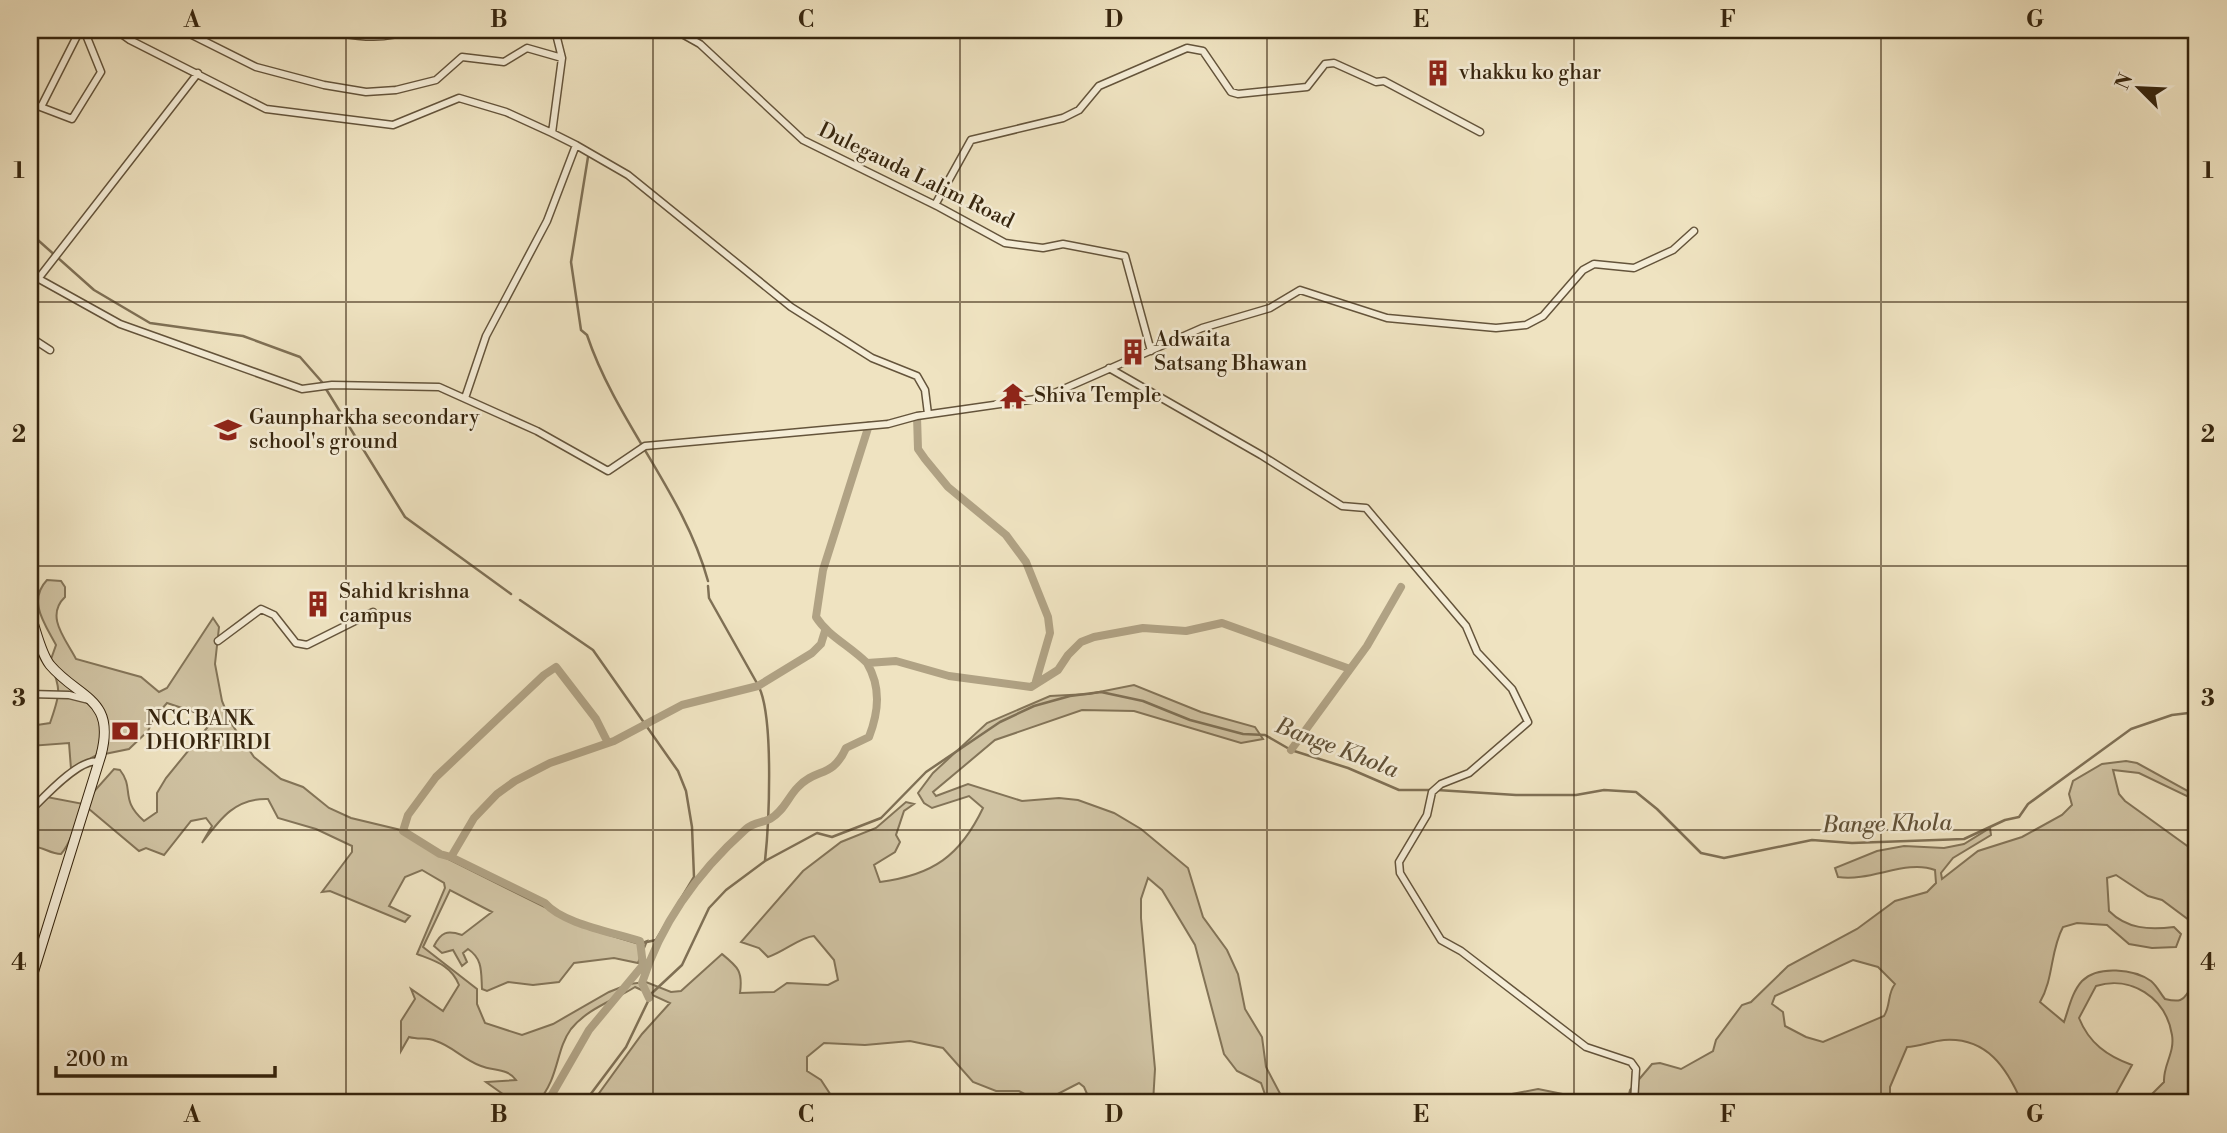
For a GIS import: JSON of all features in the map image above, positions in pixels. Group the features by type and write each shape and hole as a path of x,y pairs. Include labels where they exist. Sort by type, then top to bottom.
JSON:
{"street":[{"path":"40,107 82,30"},
{"path":"30,103 72,119 101,72 82,30"},
{"path":"116,30 130,40 266,109 393,125 459,99 506,112 552,133 628,175 791,307 872,358 917,376 925,390 928,414"},
{"path":"182,30 256,67 324,85 366,92 396,90 436,80 462,57 504,62 527,48 562,58"},
{"path":"322,30 353,36 383,35 408,30"},
{"path":"552,133 562,58 555,30"},
{"name":"Dulegauda Lalim Road","path":"675,30 700,44 803,140 1005,243 1043,248 1063,244 1125,256 1151,351"},
{"path":"935,205 971,139 1063,118 1079,110 1099,86 1186,48 1203,51 1216,65 1231,92 1238,94 1307,87 1325,64 1334,63 1377,82 1384,81 1480,132"},
{"path":"38,279 198,73"},
{"path":"465,398 486,336 547,221 576,145"},
{"path":"30,274 120,324 302,389 332,385 439,387 537,431 608,471 645,446 888,424 928,414 1043,398 1202,328 1270,308 1300,290 1387,317 1496,327 1526,325 1544,316 1583,270 1594,264 1634,268 1673,250 1694,231"},
{"path":"30,337 50,350"},
{"path":"1109,368 1261,455 1342,506 1366,508 1466,625 1477,652 1512,689 1528,722 1469,773 1441,784 1432,792 1427,815 1399,862 1400,873 1441,940 1461,951 1586,1047 1631,1062 1636,1069 1634,1103"},
{"path":"218,641 261,609 274,615 296,643 307,645 373,612"},
{"path":"30,614 50,665 94,701 105,726 98,764 30,983"},
{"path":"30,694 69,695 94,701"},
{"path":"30,811 58,783 88,761 98,764"}],"shaded area":[{"path":"47,580 61,581 65,587 65,597 59,604 57,619 62,635 76,659 141,677 159,692 167,688 213,618 219,627 215,664 222,701 231,723 254,757 281,779 303,787 329,808 351,818 405,831 442,856 589,929 639,944 647,941 638,963 614,958 574,963 559,982 533,985 508,982 487,991 482,989 480,966 473,953 468,949 463,953 467,962 462,966 453,950 442,953 434,946 442,935 462,935 492,912 450,890 423,947 477,989 477,1004 485,1023 522,1035 553,1024 609,992 629,984 646,982 671,992 681,991 722,954 738,970 741,979 740,993 774,992 787,983 828,985 838,980 834,960 814,936 768,957 759,948 741,942 803,871 841,842 876,828 906,802 914,804 904,811 896,835 900,842 895,852 874,865 880,882 915,874 943,860 965,839 983,808 969,796 932,808 924,803 918,793 933,773 987,723 1050,696 1089,694 1134,685 1201,712 1255,727 1263,739 1241,743 1134,711 1082,710 995,740 933,792 936,796 968,784 1022,801 1059,798 1078,800 1114,813 1141,829 1188,868 1203,917 1227,950 1238,974 1245,1009 1262,1037 1266,1067 1285,1103 1268,1103 1261,1083 1237,1071 1224,1054 1195,945 1162,890 1148,878 1141,899 1141,918 1155,1069 1153,1103 1091,1103 1084,1087 1079,1083 1048,1099 1036,1100 1019,1091 996,1091 973,1082 943,1048 910,1041 865,1045 824,1043 807,1057 807,1071 821,1080 836,1103 592,1103 642,1034 670,1003 635,987 593,1010 571,1029 562,1046 550,1084 537,1103 500,1103 507,1097 486,1082 516,1080 509,1073 486,1068 442,1043 429,1039 409,1037 401,1051 401,1021 415,999 411,989 443,1011 459,985 447,968 417,954 445,888 444,883 422,870 405,877 389,906 410,916 405,922 330,891 322,892 352,852 352,846 316,829 278,818 268,799 237,806 222,818 202,843 212,826 206,818 191,821 164,855 146,848 139,851 89,809 79,820 61,854 30,847 30,815 47,797 83,804 114,769 120,770 127,783 129,800 144,821 157,812 157,793 166,778 211,723 209,717 167,703 154,718 148,731 129,749 95,756 71,769 69,743 30,746 30,726 50,723 58,692 50,662 56,645 43,621 38,604 41,588"},
{"path":"2126,761 2137,763 2197,796 2197,801 2139,773 2113,770 2119,794 2125,801 2197,853 2197,926 2162,900 2148,896 2116,875 2107,878 2109,911 2123,922 2139,927 2174,927 2181,934 2176,947 2152,948 2129,944 2107,925 2077,923 2063,927 2056,945 2048,984 2040,1002 2064,1022 2073,995 2082,981 2106,971 2116,970 2144,977 2153,983 2165,999 2182,999 2197,985 2197,1103 2143,1103 2164,1082 2172,1035 2162,1010 2154,1000 2133,987 2109,983 2096,986 2079,1018 2088,1035 2100,1048 2132,1065 2111,1103 2022,1103 2010,1078 1994,1057 1972,1044 1959,1040 1944,1040 1907,1047 1890,1087 1890,1103 1627,1103 1630,1090 1652,1064 1660,1063 1681,1069 1713,1051 1716,1040 1742,1005 1751,1002 1788,966 1857,929 1895,901 1927,892 1936,883 1935,870 1924,867 1850,878 1838,877 1835,868 1877,851 1904,846 1944,848 1964,844 1990,828 1991,835 1953,858 1941,873 1942,879 1978,851 2022,837 2062,815 2072,805 2069,794 2073,781 2102,764","holes":["1853,960 1878,967 1895,984 1884,1016 1823,1042 1785,1026 1783,1012 1772,1004 1775,996"]},
{"path":"1538,1089 1563,1094 1562,1103 1550,1103 1539,1096 1504,1102 1481,1097 1444,1103 1474,1094 1496,1097"}],"waterway":[{"path":"588,157 571,262 581,330 587,335 615,398 683,518 708,581"},
{"path":"30,233 94,290 150,323 243,336 300,357 322,382"},
{"path":"326,389 405,517 511,594"},
{"path":"917,416 918,449 925,459 948,487 1006,535 1026,562 1048,617 1050,633 1036,681"},
{"path":"869,425 823,570 816,617 827,630 867,663 896,661 949,676 1031,687 1058,670 1081,642 1094,637 1143,628 1186,631 1222,623 1350,669"},
{"path":"708,586 709,598 758,685"},
{"path":"1291,750 1367,646 1401,587"},
{"path":"520,600 593,650 678,771 686,791 692,827 694,877 656,940 642,943"},
{"path":"547,1103 589,1030 643,965 640,941 564,917 545,903 451,857 474,818 497,794 515,781 550,763 614,741 682,705 758,686 812,653 821,644 825,631"},
{"path":"649,998 642,983 650,961 671,919 697,880 749,827 775,816 805,781 830,769 846,748 869,737 877,699 875,681 867,663"},
{"path":"451,857 440,854 403,831 408,815 436,777 544,675 556,667 596,719 608,743"},
{"path":"759,687 764,702 769,746 765,861"},
{"name":"Bange Khola","path":"584,1103 626,1047 652,993 682,965 709,908 726,890 765,861 817,833 832,837 881,818 926,772 1000,722 1034,706 1070,696 1101,692 1143,701 1190,720 1243,734 1265,735 1291,750 1348,768 1399,790 1431,790"},
{"name":"Bange Khola","path":"1437,790 1516,795 1576,795 1604,790 1636,792 1701,853 1724,858 1812,840 1852,843 1964,839 2005,820 2019,817 2028,804 2131,729 2172,715 2197,712"}],"place":[{"name":"vhakku ko ghar","path":"1438,73"},
{"name":"Adwaita Satsang Bhawan","path":"1133,352"},
{"name":"Shiva Temple","path":"1013,396"},
{"name":"Gaunpharkha secondary school's ground","path":"228,430"},
{"name":"Sahid krishna campus","path":"318,604"},
{"name":"NCC BANK DHORFIRDI","path":"125,731"}]}
